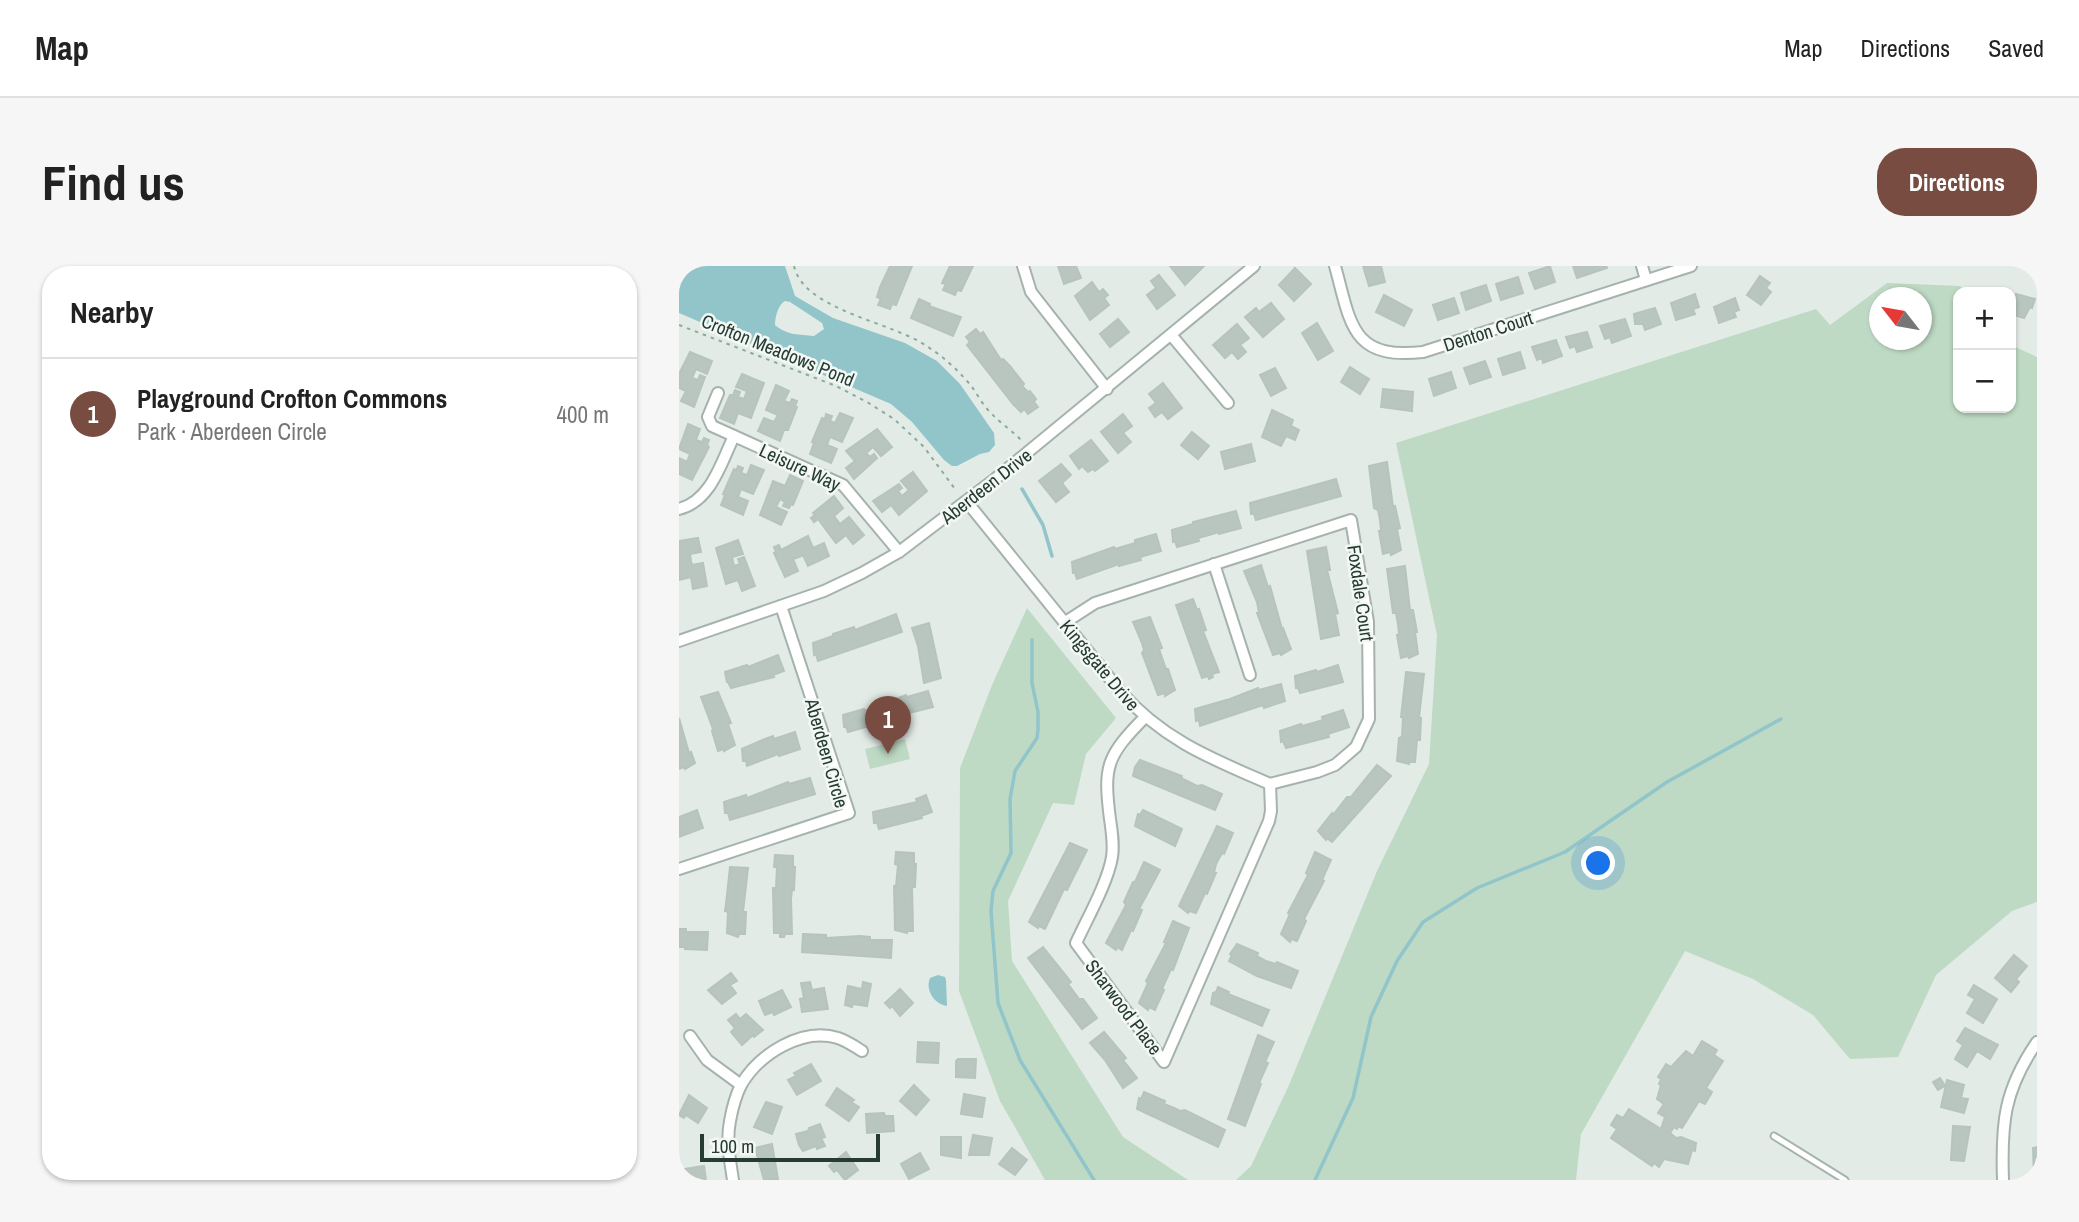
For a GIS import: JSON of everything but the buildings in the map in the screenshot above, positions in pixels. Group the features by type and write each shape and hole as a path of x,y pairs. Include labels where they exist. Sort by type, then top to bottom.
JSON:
{"street":[{"path":"1023,266 1031,292 1107,388"},
{"name":"Aberdeen Drive","path":"679,641 824,591 899,552 967,502 1254,266"},
{"name":"Denton Court","path":"1335,266 1349,317 1361,339 1371,347 1392,354 1423,352 1691,266"},
{"path":"1642,266 1646,280"},
{"path":"1172,336 1228,403"},
{"name":"Leisure Way","path":"718,393 708,422 712,426 843,485 899,552"},
{"path":"679,509 701,499 734,436"},
{"name":"Kingsgate Drive","path":"967,502 1120,691 1145,718 1181,743 1270,784"},
{"name":"Foxdale Court","path":"1064,623 1095,603 1351,520 1368,622 1369,719 1356,747 1335,765 1270,784"},
{"path":"1213,564 1250,675"},
{"name":"Aberdeen Circle","path":"679,869 849,813 782,606"},
{"name":"Sharwood Place","path":"1145,718 1121,742 1108,770 1105,786 1113,841 1112,859 1076,943 1164,1062 1269,821 1270,784"},
{"path":"690,1036 707,1060 741,1086"},
{"path":"733,1180 728,1150 730,1118 741,1086 766,1057 795,1040 810,1036 836,1037 862,1051"},
{"path":"2003,1180 2002,1138 2006,1107 2018,1074 2037,1042"}],"lane":[{"path":"1774,1136 1845,1180"}],"path":[{"path":"794,266 797,279 827,301 925,344 935,351 964,377 989,412 1012,429 1031,450"},
{"name":"Crofton Meadows Pond","path":"679,326 836,386 867,402 894,419 924,447 955,489"}],"green space":[{"path":"1887,283 1960,286 1953,287 1953,413 2016,413 2016,347 2037,357 2037,902 2012,911 1936,975 1898,1057 1850,1059 1813,1015 1753,979 1685,951 1581,1134 1576,1180 1236,1180 1251,1166 1289,1085 1377,871 1429,764 1437,635 1396,443 1816,309 1830,325 1869,296 1869,350 1932,350 1932,287 1882,287"},
{"path":"1027,608 1116,718 1086,754 1074,805 1053,803 1008,901 1012,961 1123,1137 1188,1180 1045,1180 1000,1101 959,991 960,768 992,685"},
{"path":"905,739 910,759 870,769 865,749"}],"water":[{"path":"679,266 785,266 795,296 833,318 905,343 937,361 960,384 994,433 995,445 989,452 952,466 912,422 891,404 679,313","holes":["785,301 822,323 824,329 814,336 798,335 780,329 775,325 776,315 780,305"]},
{"path":"938,975 946,980 947,1006 938,1002 930,992 930,978"}],"waterway":[{"path":"1022,489 1043,525 1052,556"},
{"path":"1032,640 1032,683 1038,712 1037,738 1015,771 1010,799 1011,853 993,891 991,911 998,1003 1020,1060 1094,1180"},
{"path":"1315,1180 1353,1098 1371,1017 1397,961 1423,922 1477,888 1565,852 1667,782 1781,719"}],"place":[{"name":"Playground Crofton Commons","path":"888,754"}]}
